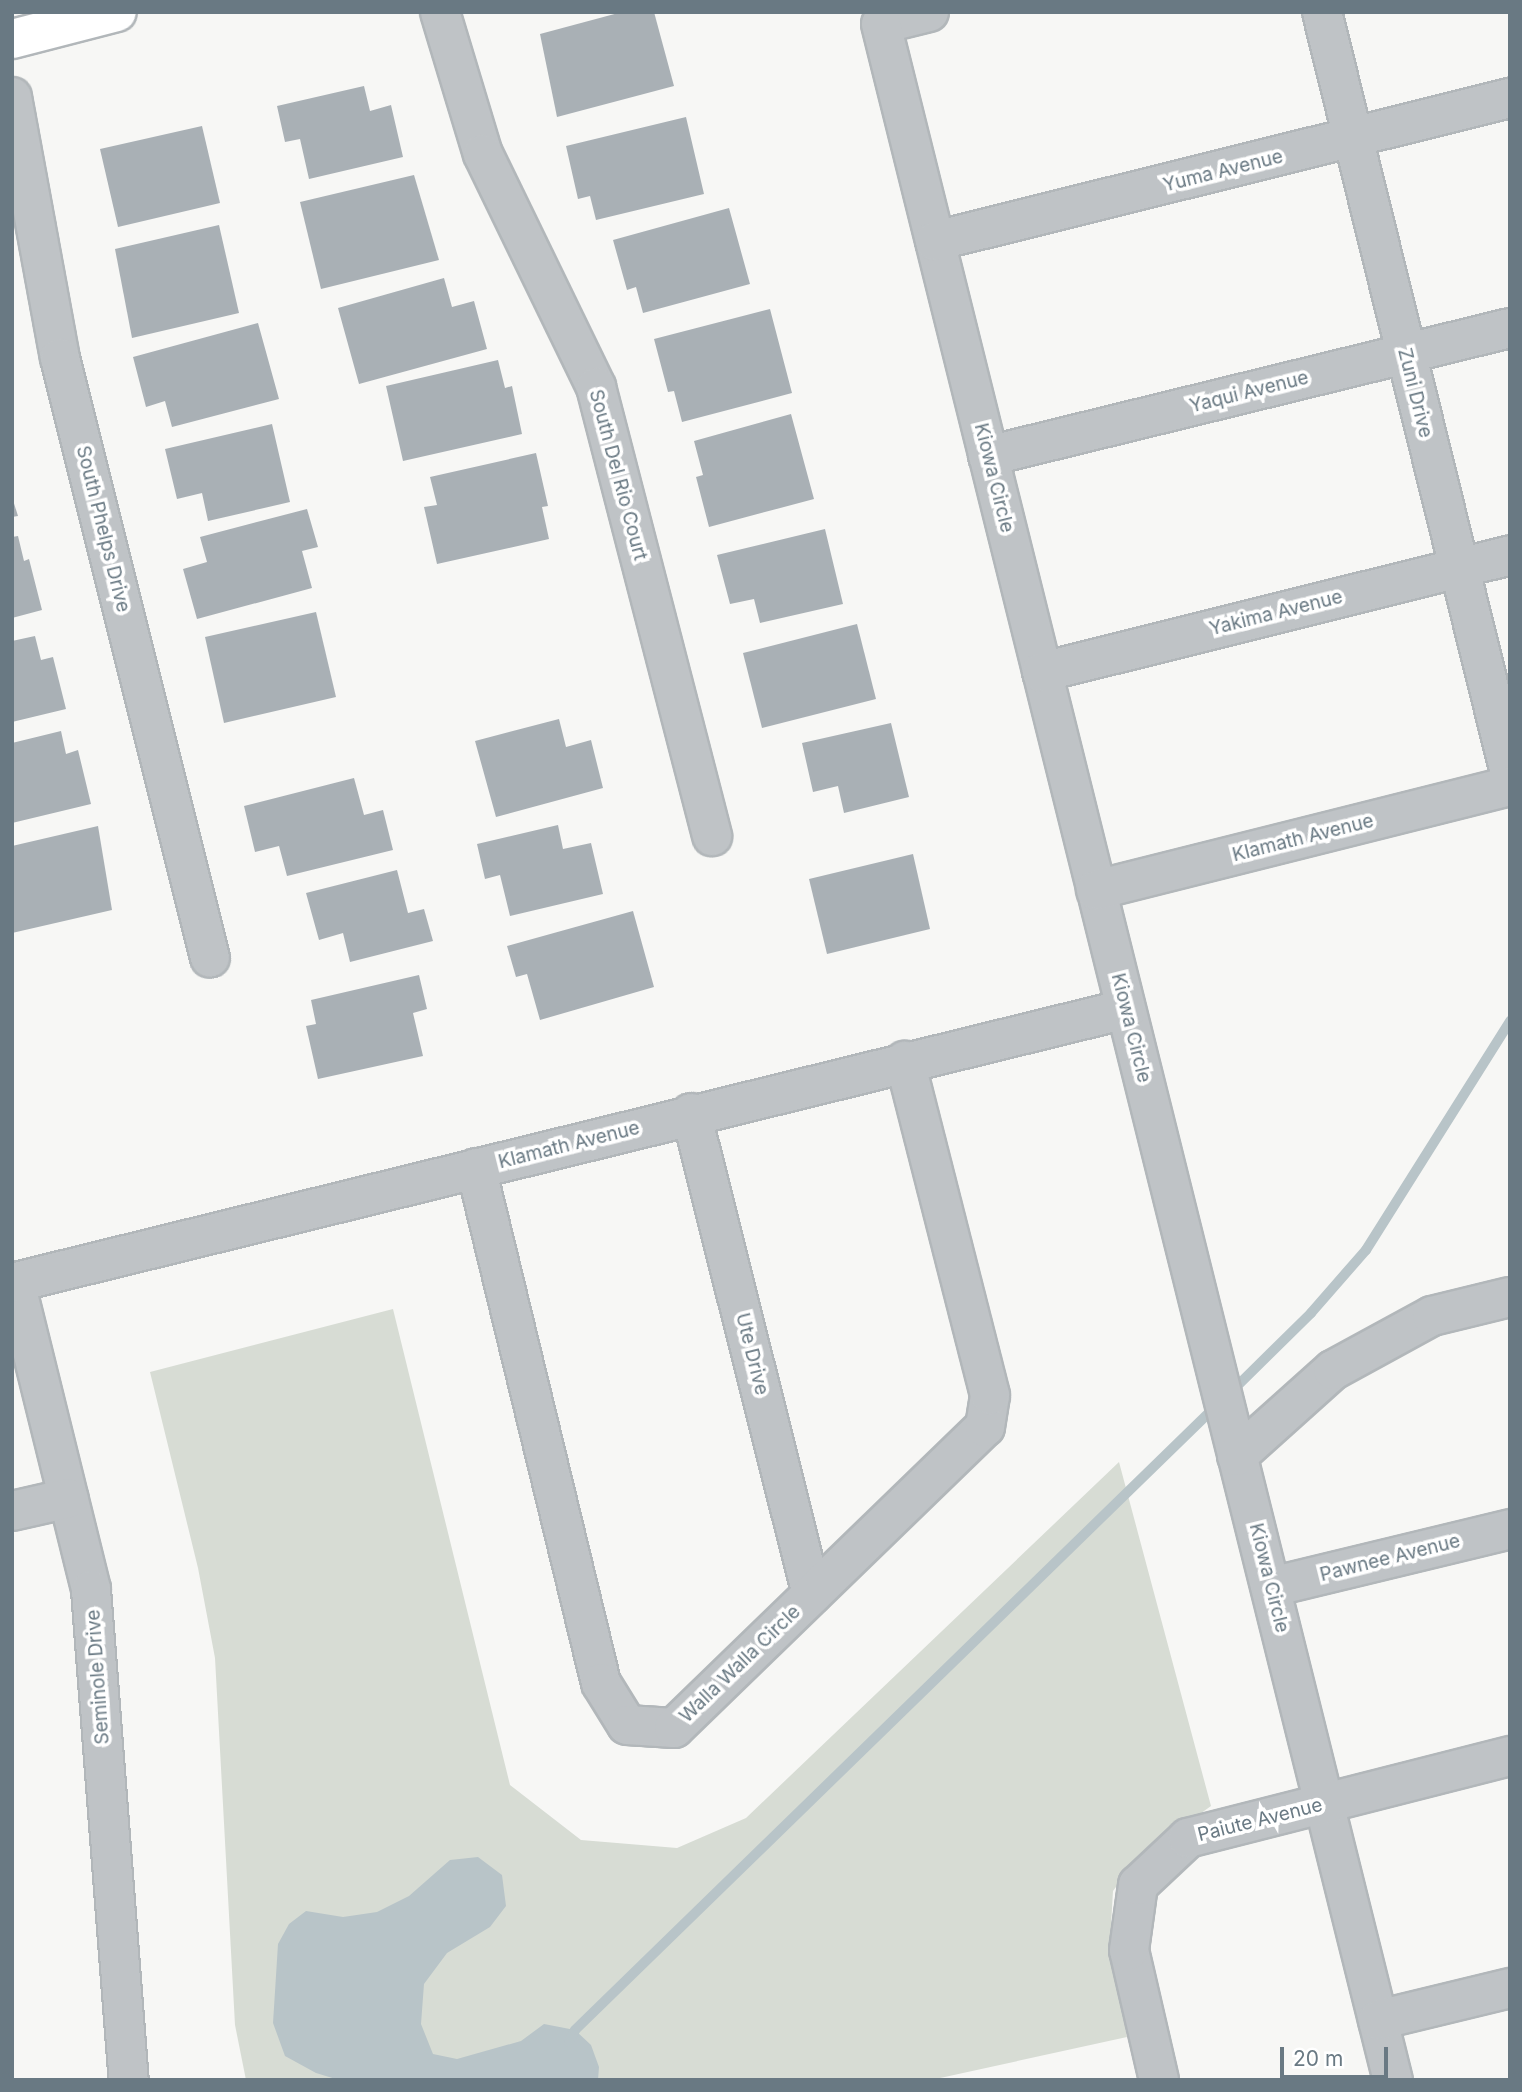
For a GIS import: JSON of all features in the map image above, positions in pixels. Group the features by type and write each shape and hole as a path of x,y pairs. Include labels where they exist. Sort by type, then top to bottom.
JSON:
{"main road":[{"path":"12,39 117,12"}],"street":[{"name":"South Del Rio Court","path":"440,12 482,155 596,387 712,836"},
{"name":"Kiowa Circle","path":"929,12 881,24 1393,2080"},
{"name":"Zuni Drive","path":"1322,12 1510,773"},
{"name":"South Phelps Drive","path":"12,97 60,358 210,958"},
{"name":"Yuma Avenue","path":"935,242 1510,98"},
{"name":"Yaqui Avenue","path":"988,456 1510,328"},
{"name":"Yakima Avenue","path":"1042,672 1510,555"},
{"name":"Klamath Avenue","path":"1096,890 1510,786"},
{"name":"Klamath Avenue","path":"13,1282 905,1061 1126,1009"},
{"name":"Walla Walla Circle","path":"476,1168 601,1683 627,1725 674,1728 985,1427 990,1395 905,1061"},
{"name":"Ute Drive","path":"691,1114 812,1594"},
{"name":"Seminole Drive","path":"13,1282 91,1590 129,2080"},
{"path":"1233,1439 1333,1370 1432,1316 1510,1297"},
{"path":"12,1511 69,1497"},
{"name":"Pawnee Avenue","path":"1271,1587 1510,1530"},
{"name":"Paiute Avenue","path":"1159,2080 1129,1950 1138,1885 1188,1838 1510,1756"},
{"path":"1378,2020 1510,1987"}],"shaded area":[{"path":"393,1309 510,1785 581,1840 677,1848 746,1818 1119,1462 1211,1806 1136,1860 1113,1891 1110,1942 1127,2037 931,2080 246,2080 235,2025 215,1658 198,1568 150,1372"},
{"path":"478,1857 502,1875 506,1906 490,1927 447,1953 424,1984 421,2024 433,2054 457,2059 521,2041 544,2024 575,2030 591,2045 599,2067 598,2080 339,2080 316,2073 285,2056 273,2023 278,1944 289,1924 306,1911 343,1917 377,1912 409,1896 450,1860"}],"building":[{"path":"622,12 654,12 674,86 557,117 540,34"},
{"path":"364,86 370,111 391,105 403,157 309,179 300,139 285,142 277,106"},
{"path":"686,117 704,194 596,220 590,196 578,199 566,146"},
{"path":"202,126 220,203 118,227 100,149"},
{"path":"414,175 439,260 321,289 300,202"},
{"path":"729,208 750,284 643,313 636,287 627,290 613,240"},
{"path":"219,225 239,313 132,338 115,249"},
{"path":"444,278 452,307 474,301 487,349 359,384 338,308"},
{"path":"770,309 792,393 682,422 674,391 668,392 654,339"},
{"path":"258,323 279,399 172,427 165,401 146,407 133,357"},
{"path":"498,360 505,388 512,386 522,434 403,461 386,386"},
{"path":"791,414 814,499 709,527 696,477 703,475 694,441"},
{"path":"272,424 290,502 208,521 202,493 177,499 165,449"},
{"path":"536,453 548,506 542,507 549,539 437,564 424,507 437,505 430,477"},
{"path":"12,497 18,516 12,517"},
{"path":"307,509 318,547 302,551 312,588 197,619 183,569 207,562 200,537"},
{"path":"825,529 843,604 760,623 754,599 730,604 717,555"},
{"path":"18,536 24,561 29,559 42,610 12,618 12,537"},
{"path":"316,612 336,697 224,723 205,637"},
{"path":"857,624 876,699 762,728 743,653"},
{"path":"35,636 41,660 53,657 66,709 12,722 12,641"},
{"path":"559,719 566,747 591,740 603,788 496,817 475,741"},
{"path":"891,723 909,797 844,813 838,786 813,792 802,743"},
{"path":"61,731 66,754 78,750 91,804 12,823 12,743"},
{"path":"354,778 364,815 383,810 393,850 287,876 279,846 255,852 244,806"},
{"path":"558,825 563,849 591,843 603,894 510,916 500,875 485,879 477,844"},
{"path":"98,826 112,910 12,933 12,846"},
{"path":"913,854 930,929 827,954 809,879"},
{"path":"397,870 408,913 424,909 433,941 350,962 343,933 319,940 306,893"},
{"path":"633,911 654,987 540,1020 527,974 516,977 507,946"},
{"path":"419,975 427,1009 413,1013 423,1056 318,1079 306,1026 316,1024 311,1000"}],"waterway":[{"path":"1230,1393 1311,1313 1366,1250 1510,1021"},
{"path":"569,2042 575,2030 1216,1406"}]}
